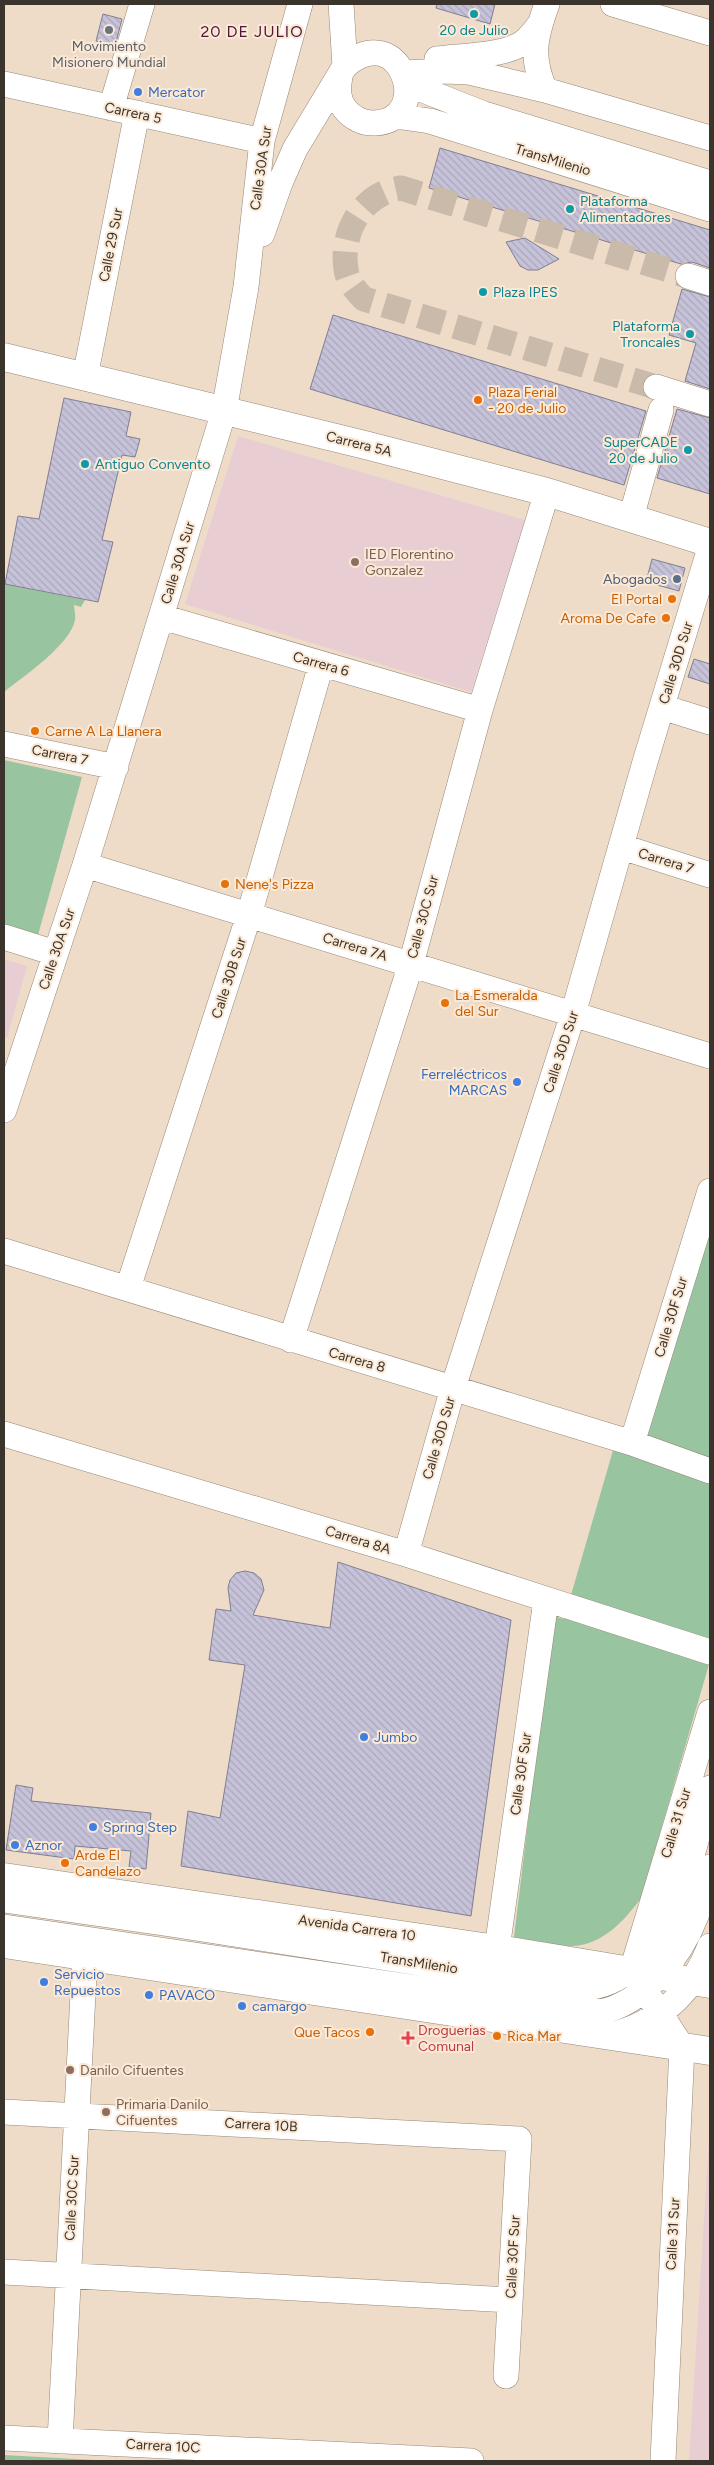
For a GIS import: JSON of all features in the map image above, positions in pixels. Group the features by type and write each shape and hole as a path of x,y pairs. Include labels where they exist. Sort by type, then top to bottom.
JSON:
{"main road":[{"name":"Carrera 5A","path":"4,358 365,444 547,492 710,543"},
{"name":"Avenida Carrera 10","path":"4,1877 497,1949 645,1978 702,1983"},
{"path":"4,1944 710,2051"}],"street":[{"path":"111,108 142,4"},
{"name":"Calle 30A Sur","path":"5,1098 85,866 224,411 246,286 262,141 300,4"},
{"name":"TransMilenio","path":"341,4 342,71 338,88 345,110 354,117 364,122 376,123 395,116 430,121 710,209"},
{"path":"613,4 710,33"},
{"path":"395,116 403,106 403,74 518,46 528,39 543,14"},
{"path":"543,14 535,66 545,90"},
{"name":"TransMilenio","path":"342,71 359,56 377,53 386,55 403,74 484,114 710,183"},
{"path":"246,286 280,183 295,149 342,71"},
{"name":"TransMilenio","path":"403,74 445,71 469,72 545,90 710,138"},
{"name":"Carrera 5","path":"4,87 137,113 262,141"},
{"name":"Calle 29 Sur","path":"85,377 137,113"},
{"path":"631,518 658,399 710,404"},
{"name":"Calle 30C Sur","path":"291,1340 410,964 480,710 547,492"},
{"name":"Calle 30D Sur","path":"406,1554 453,1388 573,1014 710,548"},
{"name":"Carrera 6","path":"162,617 480,710"},
{"name":"Calle 30B Sur","path":"128,1288 249,915 321,665"},
{"path":"662,707 710,722"},
{"name":"Carrera 7","path":"4,744 116,767"},
{"name":"Carrera 7","path":"622,848 710,875"},
{"name":"Carrera 7A","path":"85,866 710,1056"},
{"path":"4,937 55,953"},
{"name":"Calle 30F Sur","path":"632,1443 710,1191"},
{"name":"Carrera 8","path":"4,1251 632,1443 710,1471"},
{"name":"Carrera 8A","path":"4,1434 406,1554 710,1652"},
{"name":"Calle 30F Sur","path":"497,1949 546,1600"},
{"name":"Calle 31 Sur","path":"645,1978 710,1712"},
{"name":"TransMilenio","path":"4,1927 589,2011 612,2009 635,1997 645,1978 659,1935 674,1905 710,1788"},
{"name":"TransMilenio","path":"4,1900 180,1925 580,1988 645,1978 686,1936 696,1916 710,1867"},
{"path":"608,2036 630,2030 661,2014 702,1983 710,1946"},
{"name":"Calle 30C Sur","path":"60,2441 85,1955"},
{"path":"645,1978 661,2014 682,2047"},
{"name":"Calle 31 Sur","path":"663,2461 682,2047"},
{"name":"Carrera 10B","path":"4,2112 519,2139"},
{"name":"Calle 30F Sur","path":"506,2376 519,2139"},
{"path":"4,2272 510,2300"},
{"name":"Carrera 10C","path":"4,2438 60,2441 197,2455 471,2461"}],"shaded area":[{"name":"IED Florentino Gonzalez","path":"238,436 525,520 471,692 185,604"},
{"path":"4,959 27,966 7,1038 4,1037"},
{"path":"710,2122 710,2461 689,2461"}],"green space":[{"path":"4,584 85,600 81,607 74,605 75,620 72,629 65,639 34,669 4,692"},
{"path":"4,760 82,777 38,935 4,924"},
{"path":"710,1209 710,1661 641,1898 620,1923 603,1937 593,1942 571,1946 514,1937 553,1616 564,1619 614,1447 635,1453"},
{"path":"4,2455 113,2461 4,2461"}],"building":[{"name":"20 de Julio","path":"437,4 495,4 490,24 436,8"},
{"name":"Movimiento Misionero Mundial","path":"103,14 122,19 115,46 96,41"},
{"name":"Plataforma Alimentadores","path":"440,148 710,230 710,268 692,262 681,264 429,188"},
{"path":"525,238 559,259 538,270 528,270 520,266 506,242"},
{"name":"Plataforma Troncales","path":"682,289 710,297 710,389 685,381 696,343 669,335"},
{"name":"Plaza Ferial - 20 de Julio","path":"333,315 646,411 624,485 310,389"},
{"path":"64,398 131,412 126,436 140,439 135,457 122,455 102,540 113,542 98,602 5,584 18,516 39,519"},
{"name":"SuperCADE 20 de Julio","path":"677,409 710,418 710,494 657,478"},
{"path":"652,559 685,568 679,591 646,582"},
{"path":"694,659 710,664 710,684 688,677"},
{"name":"Jumbo","path":"338,1562 511,1620 471,1916 181,1866 188,1811 220,1818 245,1665 209,1660 216,1609 231,1611 228,1588 230,1580 236,1573 245,1571 254,1573 261,1579 264,1590 253,1615 330,1628"},
{"path":"16,1785 33,1788 31,1801 151,1813 146,1869 129,1867 131,1851 75,1846 74,1859 6,1850"}],"tunnel":[{"path":"656,387 364,299 352,286 348,278 345,255 347,241 351,228 365,206 387,191 401,188 688,276"}],"place":[{"name":"20 de Julio","path":"474,14"},
{"name":"Movimiento Misionero Mundial","path":"109,30"},
{"name":"Mercator","path":"138,92"},
{"name":"Plataforma Alimentadores","path":"570,209"},
{"name":"Plaza IPES","path":"483,292"},
{"name":"Plataforma Troncales","path":"690,334"},
{"name":"Plaza Ferial - 20 de Julio","path":"478,400"},
{"name":"SuperCADE 20 de Julio","path":"688,450"},
{"name":"Antiguo Convento","path":"85,464"},
{"name":"IED Florentino Gonzalez","path":"355,562"},
{"name":"Abogados","path":"677,579"},
{"name":"El Portal","path":"672,599"},
{"name":"Aroma De Cafe","path":"666,618"},
{"name":"Carne A La Llanera","path":"35,731"},
{"name":"Nene's Pizza","path":"225,884"},
{"name":"La Esmeralda del Sur","path":"445,1003"},
{"name":"Ferreléctricos MARCAS","path":"517,1082"},
{"name":"Jumbo","path":"364,1737"},
{"name":"Spring Step","path":"93,1827"},
{"name":"Aznor","path":"15,1845"},
{"name":"Arde El Candelazo","path":"65,1863"},
{"name":"Servicio Repuestos","path":"44,1982"},
{"name":"PAVACO","path":"149,1995"},
{"name":"camargo","path":"242,2006"},
{"name":"Que Tacos","path":"370,2032"},
{"name":"Rica Mar","path":"497,2036"},
{"name":"Droguerias Comunal","path":"408,2038"},
{"name":"Danilo Cifuentes","path":"70,2070"},
{"name":"Primaria Danilo Cifuentes","path":"106,2112"}],"district":[{"name":"20 DE JULIO","path":"252,31"}]}
